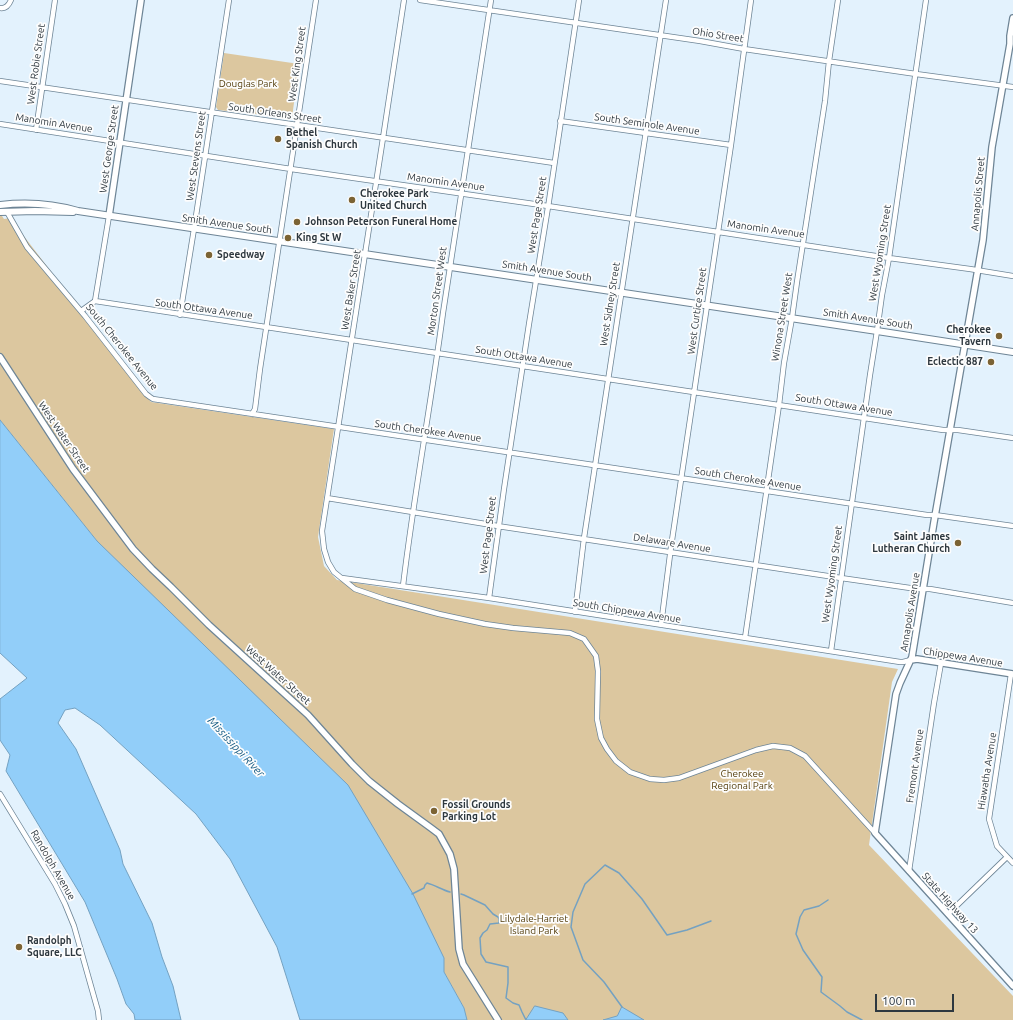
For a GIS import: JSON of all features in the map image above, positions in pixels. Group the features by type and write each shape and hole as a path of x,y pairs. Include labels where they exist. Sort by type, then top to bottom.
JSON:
{"main road":[{"name":"Smith Avenue South","path":"1,203 67,208 109,216 279,242 1013,352"},
{"name":"Smith Avenue South","path":"3,212 78,211"}],"street":[{"path":"0,8 6,7 10,4 11,0"},
{"name":"West Robie Street","path":"36,130 54,0"},
{"name":"West George Street","path":"95,302 141,0"},
{"name":"West Stevens Street","path":"180,315 228,0"},
{"name":"West King Street","path":"252,414 255,409 266,327 316,0"},
{"name":"West Baker Street","path":"404,0 322,532 324,549 328,562 334,572 355,589 387,600 439,614 485,624 570,633 584,639 596,656 598,671 597,719 601,738 616,761 630,772 650,779 664,780 679,778 756,750 773,746 790,748 805,756 874,833"},
{"name":"Ohio Street","path":"420,0 661,35 744,49 1013,87"},
{"name":"Morton Street West","path":"403,586 455,230 491,0"},
{"name":"West Page Street","path":"489,598 498,526 579,0"},
{"name":"West Sidney Street","path":"575,612 584,538 666,0"},
{"name":"West Curtice Street","path":"661,625 670,552 731,145 751,0"},
{"name":"Winona Street West","path":"745,638 767,492 784,362 825,101 838,0"},
{"name":"West Wyoming Street","path":"831,651 851,504 878,331 882,294 889,258 926,0"},
{"name":"Annapolis Street","path":"965,344 978,270 985,222 992,148 1011,42 1010,36 1013,18"},
{"name":"South Orleans Street","path":"0,81 554,163"},
{"name":"South Seminole Avenue","path":"560,121 731,145"},
{"name":"Manomin Avenue","path":"0,124 119,143 633,218 889,258 978,270"},
{"name":"South Cherokee Avenue","path":"3,212 27,247 150,397 154,399 767,492 1013,526"},
{"path":"978,270 1013,276"},
{"path":"81,311 95,302"},
{"name":"South Ottawa Avenue","path":"95,302 779,405 1013,438"},
{"name":"Annapolis Avenue","path":"874,833 896,694 911,660 965,344"},
{"name":"West Water Street","path":"0,357 73,469 133,549 210,625 308,715 369,781 439,834 450,854 454,869 459,949 463,964 498,1020"},
{"name":"Delaware Avenue","path":"328,498 498,526 841,578 917,589 930,588 1013,603"},
{"name":"South Chippewa Avenue","path":"340,578 489,598 903,662 911,660"},
{"name":"Chippewa Avenue","path":"911,660 917,659 1012,674"},
{"name":"Fremont Avenue","path":"909,871 941,663"},
{"name":"Hiawatha Avenue","path":"1012,674 989,819 997,846 1013,863"},
{"name":"Randolph Avenue","path":"0,794 55,884 65,904 74,926 98,1011 99,1020"},
{"name":"State Highway 13","path":"874,833 1013,986"},
{"path":"948,914 1007,857"}],"green space":[{"name":"Douglas Park","path":"224,53 299,64 292,118 218,110 216,107"},
{"name":"Cherokee Regional Park","path":"0,213 4,219 10,218 151,402 334,429 318,537 324,566 337,580 898,669 892,682 869,845 1013,996 1013,1020 467,1020 464,1008 444,972 444,958 97,541 0,420"}],"water":[{"name":"Mississippi River","path":"0,420 97,541 348,785 413,894 444,958 444,972 464,1008 467,1020 300,1020 277,947 230,859 196,814 100,725 75,708 65,710 58,723 76,749 120,850 123,864 152,923 162,957 173,986 181,1020 135,1020 134,1014 126,1004 85,902 6,771 10,755 0,740 0,699 27,678 0,653"},
{"path":"535,1006 563,1013 568,1020 526,1020"},
{"path":"622,1007 644,1020 603,1020 617,1016"}],"waterway":[{"path":"622,1007 604,982 583,960 571,927 573,912 585,884 605,865 619,873 642,899 667,935 687,930 711,921"},
{"path":"412,894 424,888 427,883 450,892"},
{"path":"461,894 485,905 498,917 499,923 490,924 480,938 481,954 486,962 508,967 506,998 519,1005 526,1020"},
{"path":"828,900 819,906 804,910 800,917 796,934 803,950 822,977 821,992 847,1012 862,1020"}],"place":[{"name":"Bethel Spanish Church","path":"278,139"},
{"name":"Cherokee Park United Church","path":"352,200"},
{"name":"Johnson Peterson Funeral Home","path":"297,222"},
{"name":"King St W","path":"288,238"},
{"name":"Speedway","path":"209,255"},
{"name":"Cherokee Tavern","path":"999,336"},
{"name":"Eclectic 887","path":"991,362"},
{"name":"Saint James Lutheran Church","path":"958,543"},
{"name":"Fossil Grounds Parking Lot","path":"434,811"},
{"name":"Randolph Square, LLC","path":"19,947"}],"park label":[{"name":"Lilydale-Harriet Island Park","path":"534,924"}]}
